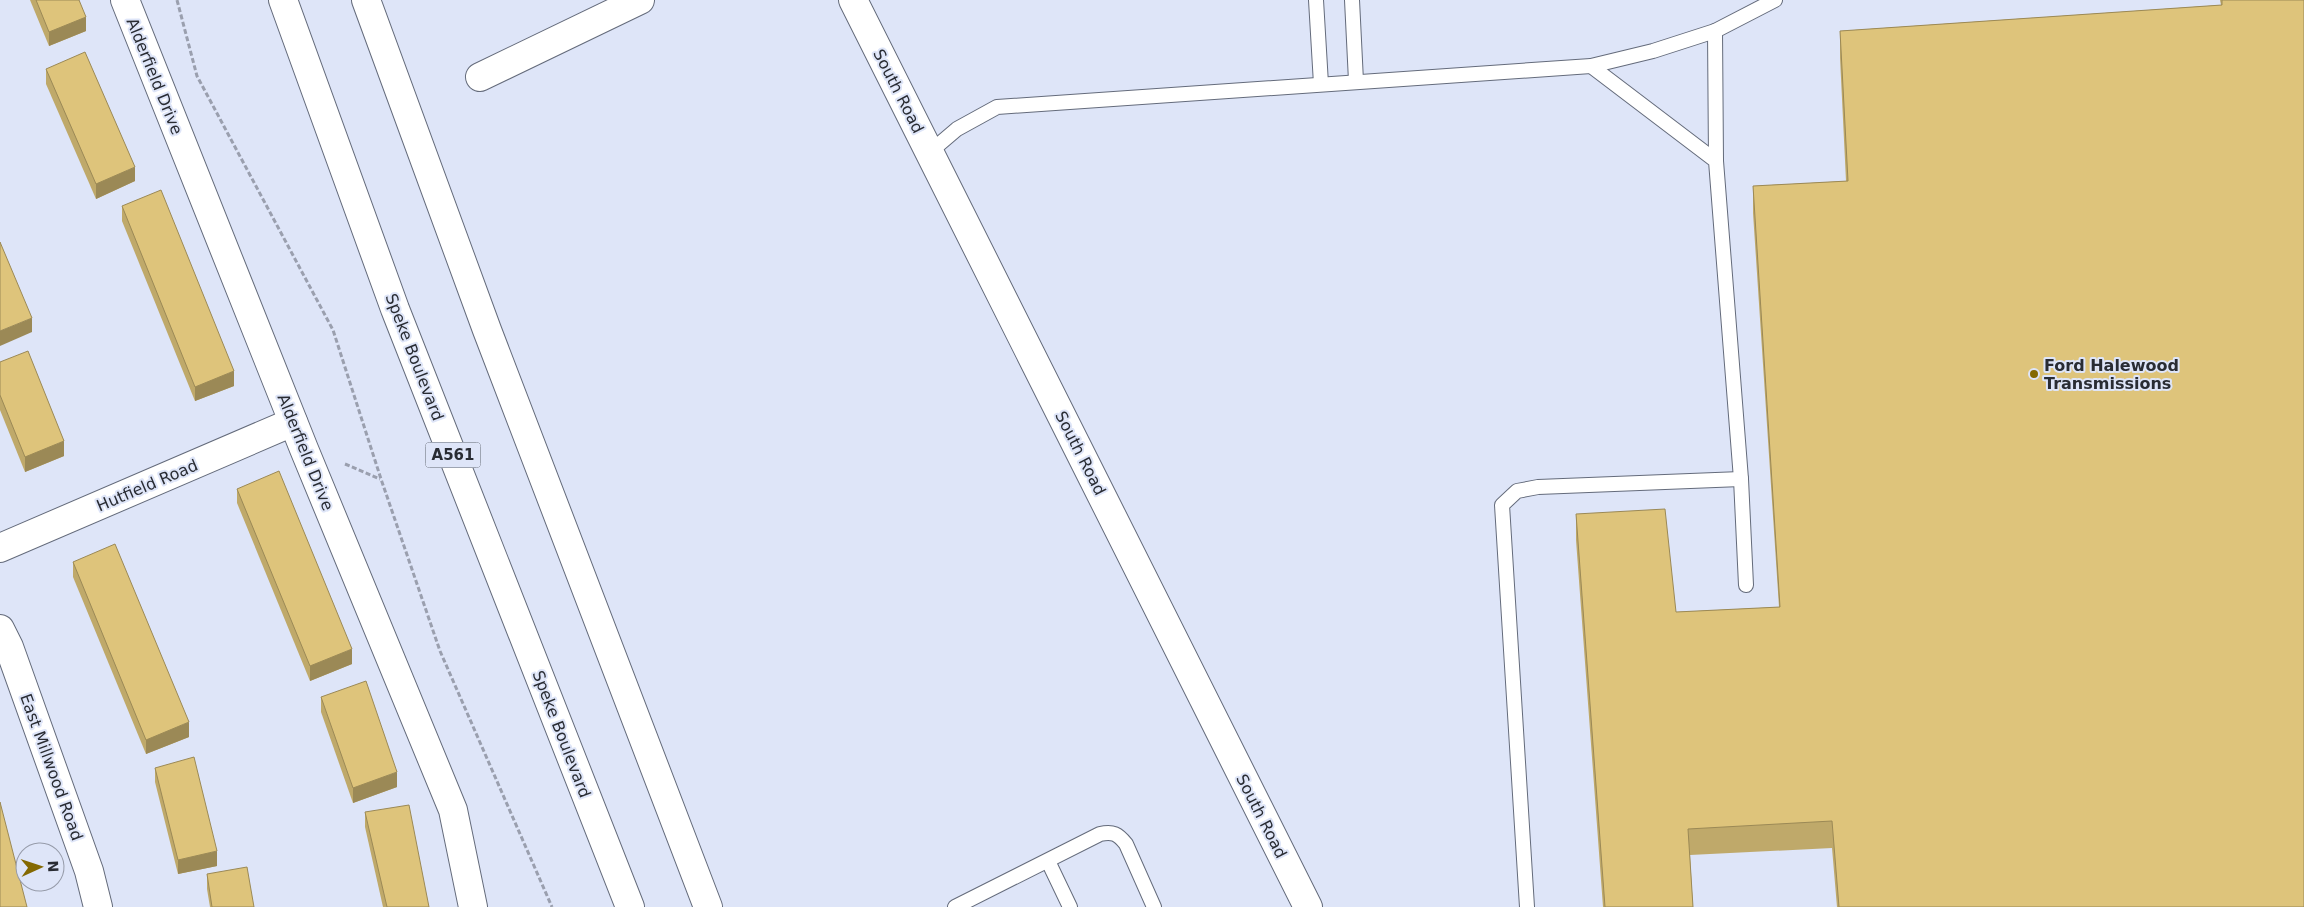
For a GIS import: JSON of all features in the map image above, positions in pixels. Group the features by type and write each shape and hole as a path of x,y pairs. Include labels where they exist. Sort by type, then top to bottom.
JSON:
{"main road":[{"name":"Alderfield Drive","path":"125,0 293,422 453,810 473,907"},
{"name":"Speke Boulevard","path":"283,0 396,309 630,907"},
{"path":"366,0 487,330 708,907"},
{"path":"480,76 640,0"},
{"name":"South Road","path":"854,0 1308,907"},
{"name":"Hutfield Road","path":"0,548 293,422"},
{"name":"East Millwood Road","path":"0,629 9,647 89,871 98,907"}],"lane":[{"path":"1316,0 1321,84"},
{"path":"1352,0 1356,82"},
{"path":"930,152 957,129 997,107 1591,66 1653,51 1715,31 1774,0"},
{"path":"1715,31 1716,161 1741,480 1746,585"},
{"path":"1591,66 1716,161"},
{"path":"1527,907 1502,506 1517,491 1538,487 1741,480"},
{"path":"961,905 1100,834 1111,832 1120,836 1126,844 1154,907"},
{"path":"1048,861 1070,907"}],"path":[{"path":"177,0 197,76 333,330 381,479 440,651 552,907"}],"building":[{"path":"36,0 79,0 86,17 49,32"},
{"name":"Ford Halewood Transmissions","path":"2222,0 2304,0 2304,907 1839,907 1832,821 1688,829 1693,907 1605,907 1576,514 1665,509 1676,612 1780,607 1753,186 1848,181 1840,31 2222,5"},
{"path":"85,52 135,167 96,184 46,69"},
{"path":"161,190 234,371 195,387 122,206"},
{"path":"0,242 32,318 0,331"},
{"path":"28,351 64,441 25,457 0,395 0,362"},
{"path":"279,471 352,649 310,666 237,489"},
{"path":"115,544 189,722 146,740 73,562"},
{"path":"366,681 397,772 353,788 321,697"},
{"path":"194,757 217,851 178,860 155,768"},
{"path":"0,802 15,860 15,892 23,892 27,907 0,907"},
{"path":"409,805 429,907 387,907 365,812"},
{"path":"247,867 254,907 212,907 207,874"}],"place":[{"name":"Ford Halewood Transmissions","path":"2034,374"}]}
